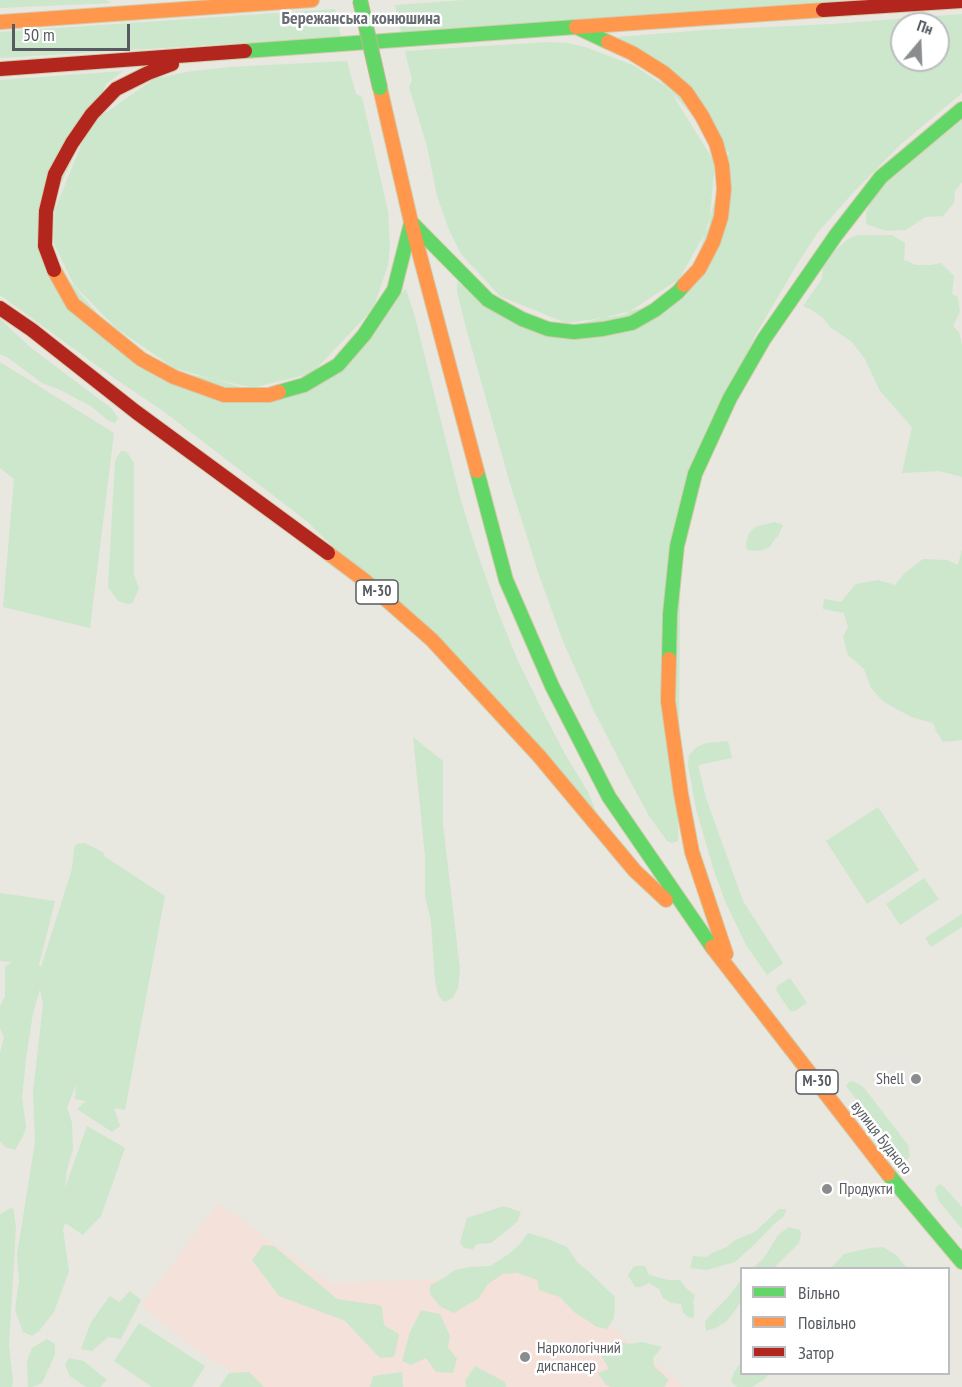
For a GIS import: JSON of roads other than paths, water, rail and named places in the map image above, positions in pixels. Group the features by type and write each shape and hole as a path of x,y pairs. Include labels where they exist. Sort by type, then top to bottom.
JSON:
{"main road":[{"path":"139,0 194,9"},
{"path":"0,22 312,0"},
{"name":"М-30","path":"360,0 411,222 506,580 552,686 609,796 702,934 734,975"},
{"path":"0,69 962,1"},
{"path":"411,222 489,300 522,319 548,329 574,332 632,323 655,310 678,292 699,269 713,242 721,217 724,189 722,165 716,143 686,92 664,73 632,53 576,27"},
{"path":"196,55 148,73 116,89 92,114 72,143 55,174 46,211 45,246 57,278 73,304 141,359 174,377 224,395 269,395 304,385 338,365 364,335 394,290 411,222"},
{"path":"734,975 692,852 681,794 668,700 670,614 677,546 695,474 730,398 764,339 836,235 881,177 962,109"},
{"name":"М-30","path":"0,308 32,330 136,412 364,580 432,640 538,756 635,871 702,934"},
{"name":"вулиця Будного","path":"734,975 900,1189 962,1262"}],"place":[{"name":"Shell","path":"916,1079"},
{"name":"Продукти","path":"827,1189"},
{"name":"Наркологічний диспансер","path":"525,1357"}],"district":[{"name":"Бережанська конюшина","path":"361,19"}]}
